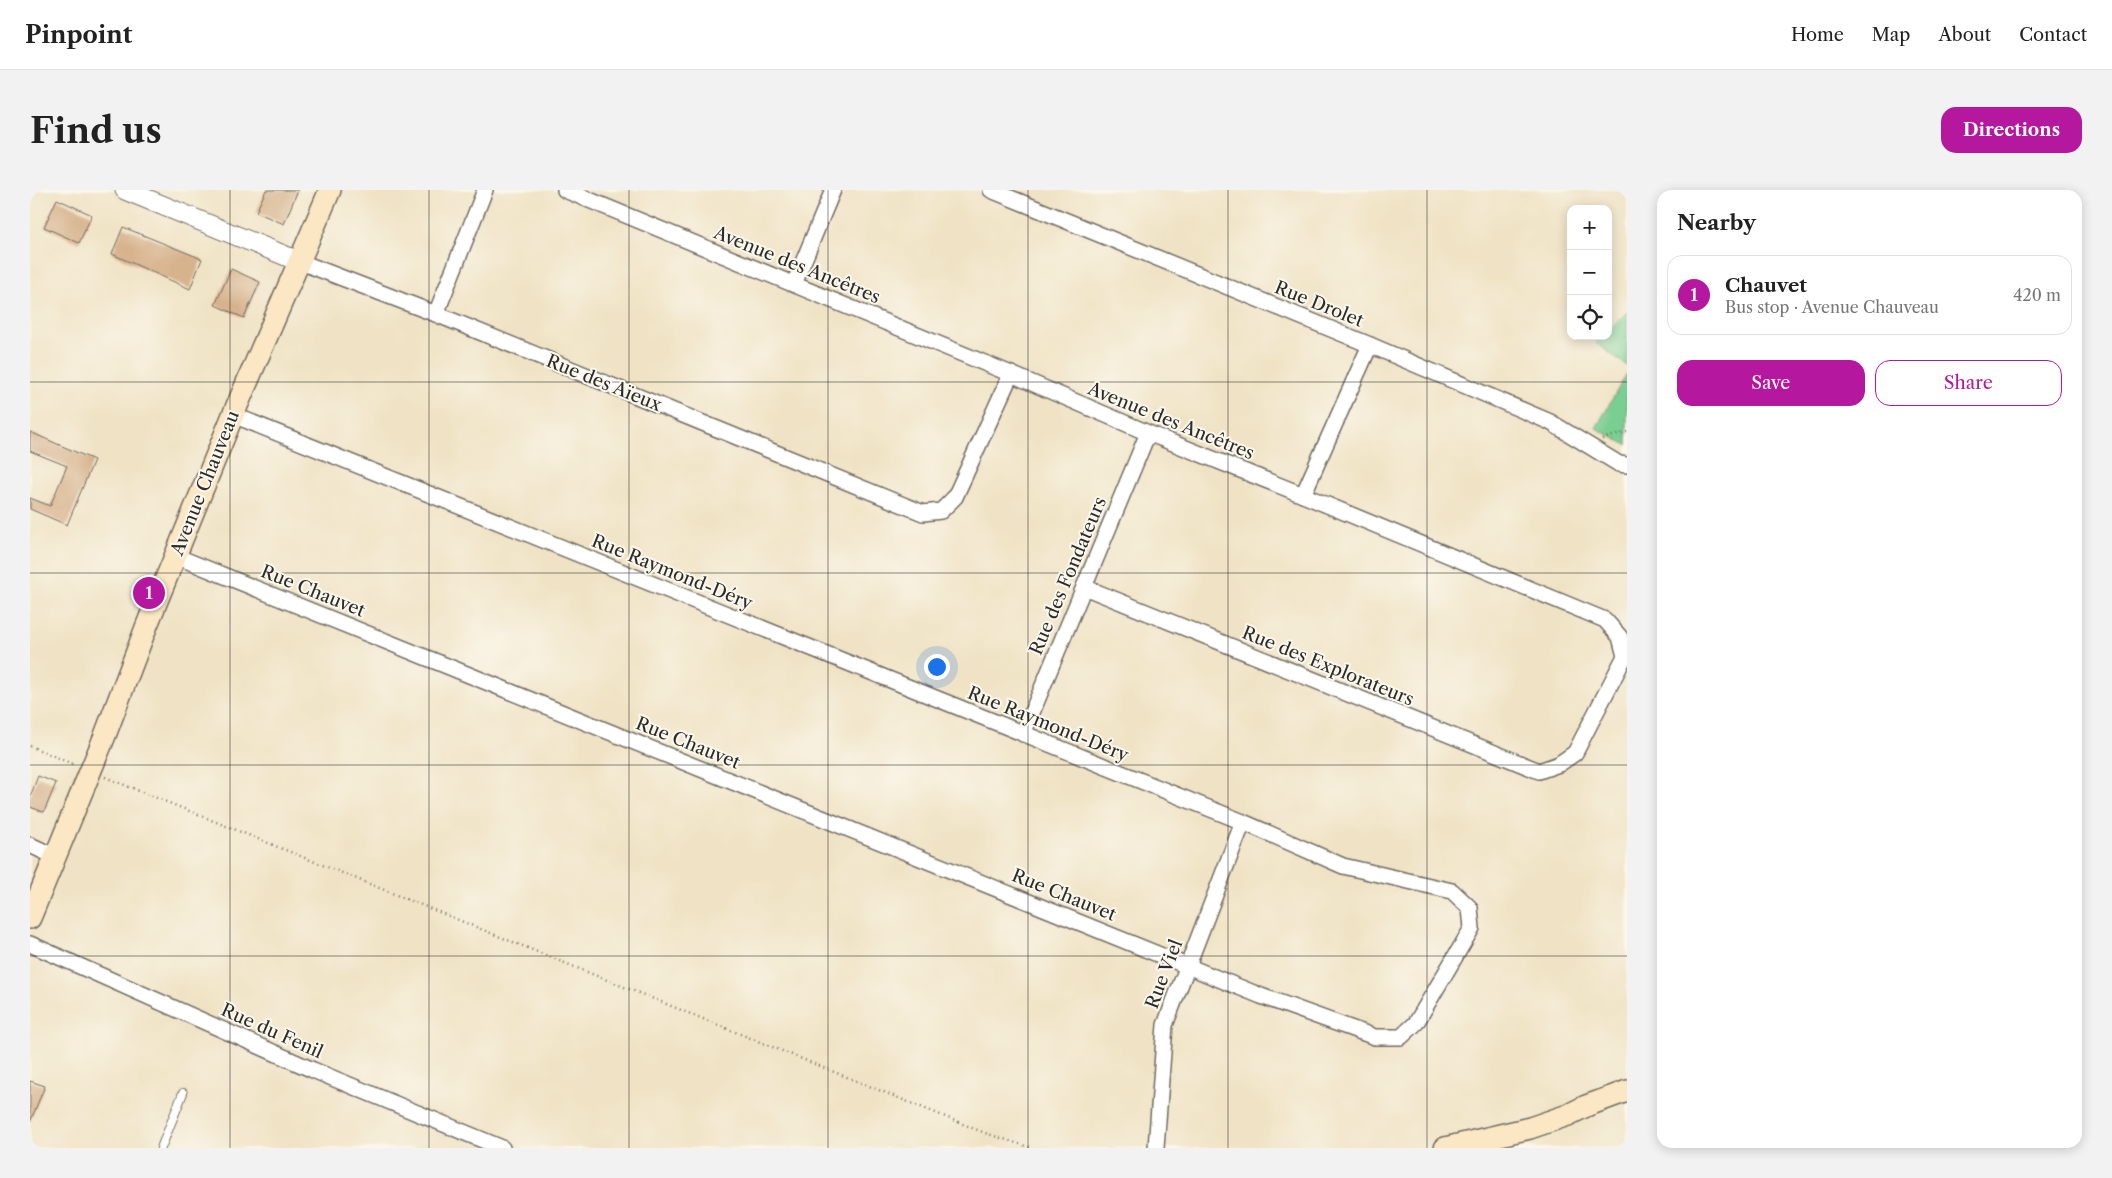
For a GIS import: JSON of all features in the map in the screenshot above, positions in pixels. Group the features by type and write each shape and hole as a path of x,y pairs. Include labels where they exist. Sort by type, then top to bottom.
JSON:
{"main road":[{"name":"Avenue Chauveau","path":"30,918 91,771 174,558 330,190"},
{"path":"1445,1148 1530,1128 1627,1091"}],"street":[{"name":"Rue des Aïeux","path":"125,190 298,262 436,314 923,513 941,511 955,497 1011,374"},
{"path":"436,314 485,190"},
{"name":"Avenue des Ancêtres","path":"565,190 1011,374 1148,433 1605,620 1620,637 1625,656 1575,753 1559,764"},
{"path":"794,284 833,190"},
{"name":"Rue Drolet","path":"991,190 1370,345 1550,422 1618,464 1627,464"},
{"path":"1303,495 1370,345"},
{"name":"Rue Raymond-Déry","path":"233,415 1243,822 1343,866 1452,891 1470,908 1472,928 1416,1023 1400,1037 1375,1037 1261,996 1187,966"},
{"name":"Rue des Fondateurs","path":"1023,734 1148,433"},
{"name":"Rue Chauvet","path":"174,558 183,559 1187,966"},
{"name":"Rue des Explorateurs","path":"1084,587 1539,771 1559,764"},
{"name":"Rue Viel","path":"1156,1148 1165,1025 1243,822"},
{"path":"30,846 56,857"},
{"name":"Rue du Fenil","path":"30,944 312,1070 502,1148"}],"lane":[{"path":"161,1148 183,1092"}],"path":[{"path":"1586,445 1627,432"},
{"path":"30,746 976,1129 1032,1148"}],"green space":[{"path":"1627,312 1627,366 1596,343 1599,340 1612,340 1612,327"},
{"path":"1627,373 1627,445 1596,428"}],"building":[{"path":"266,190 298,190 284,224 256,212"},
{"path":"57,199 92,215 79,243 44,227"},
{"path":"123,227 202,259 190,289 112,254"},
{"path":"231,269 260,282 244,318 215,305"},
{"path":"30,432 94,460 67,525 30,509 30,498 50,506 67,466 30,451"},
{"path":"38,776 56,783 44,812 30,807 30,797"},
{"path":"30,1081 45,1086 30,1122"}],"place":[{"name":"Chauvet","path":"149,593"}]}
